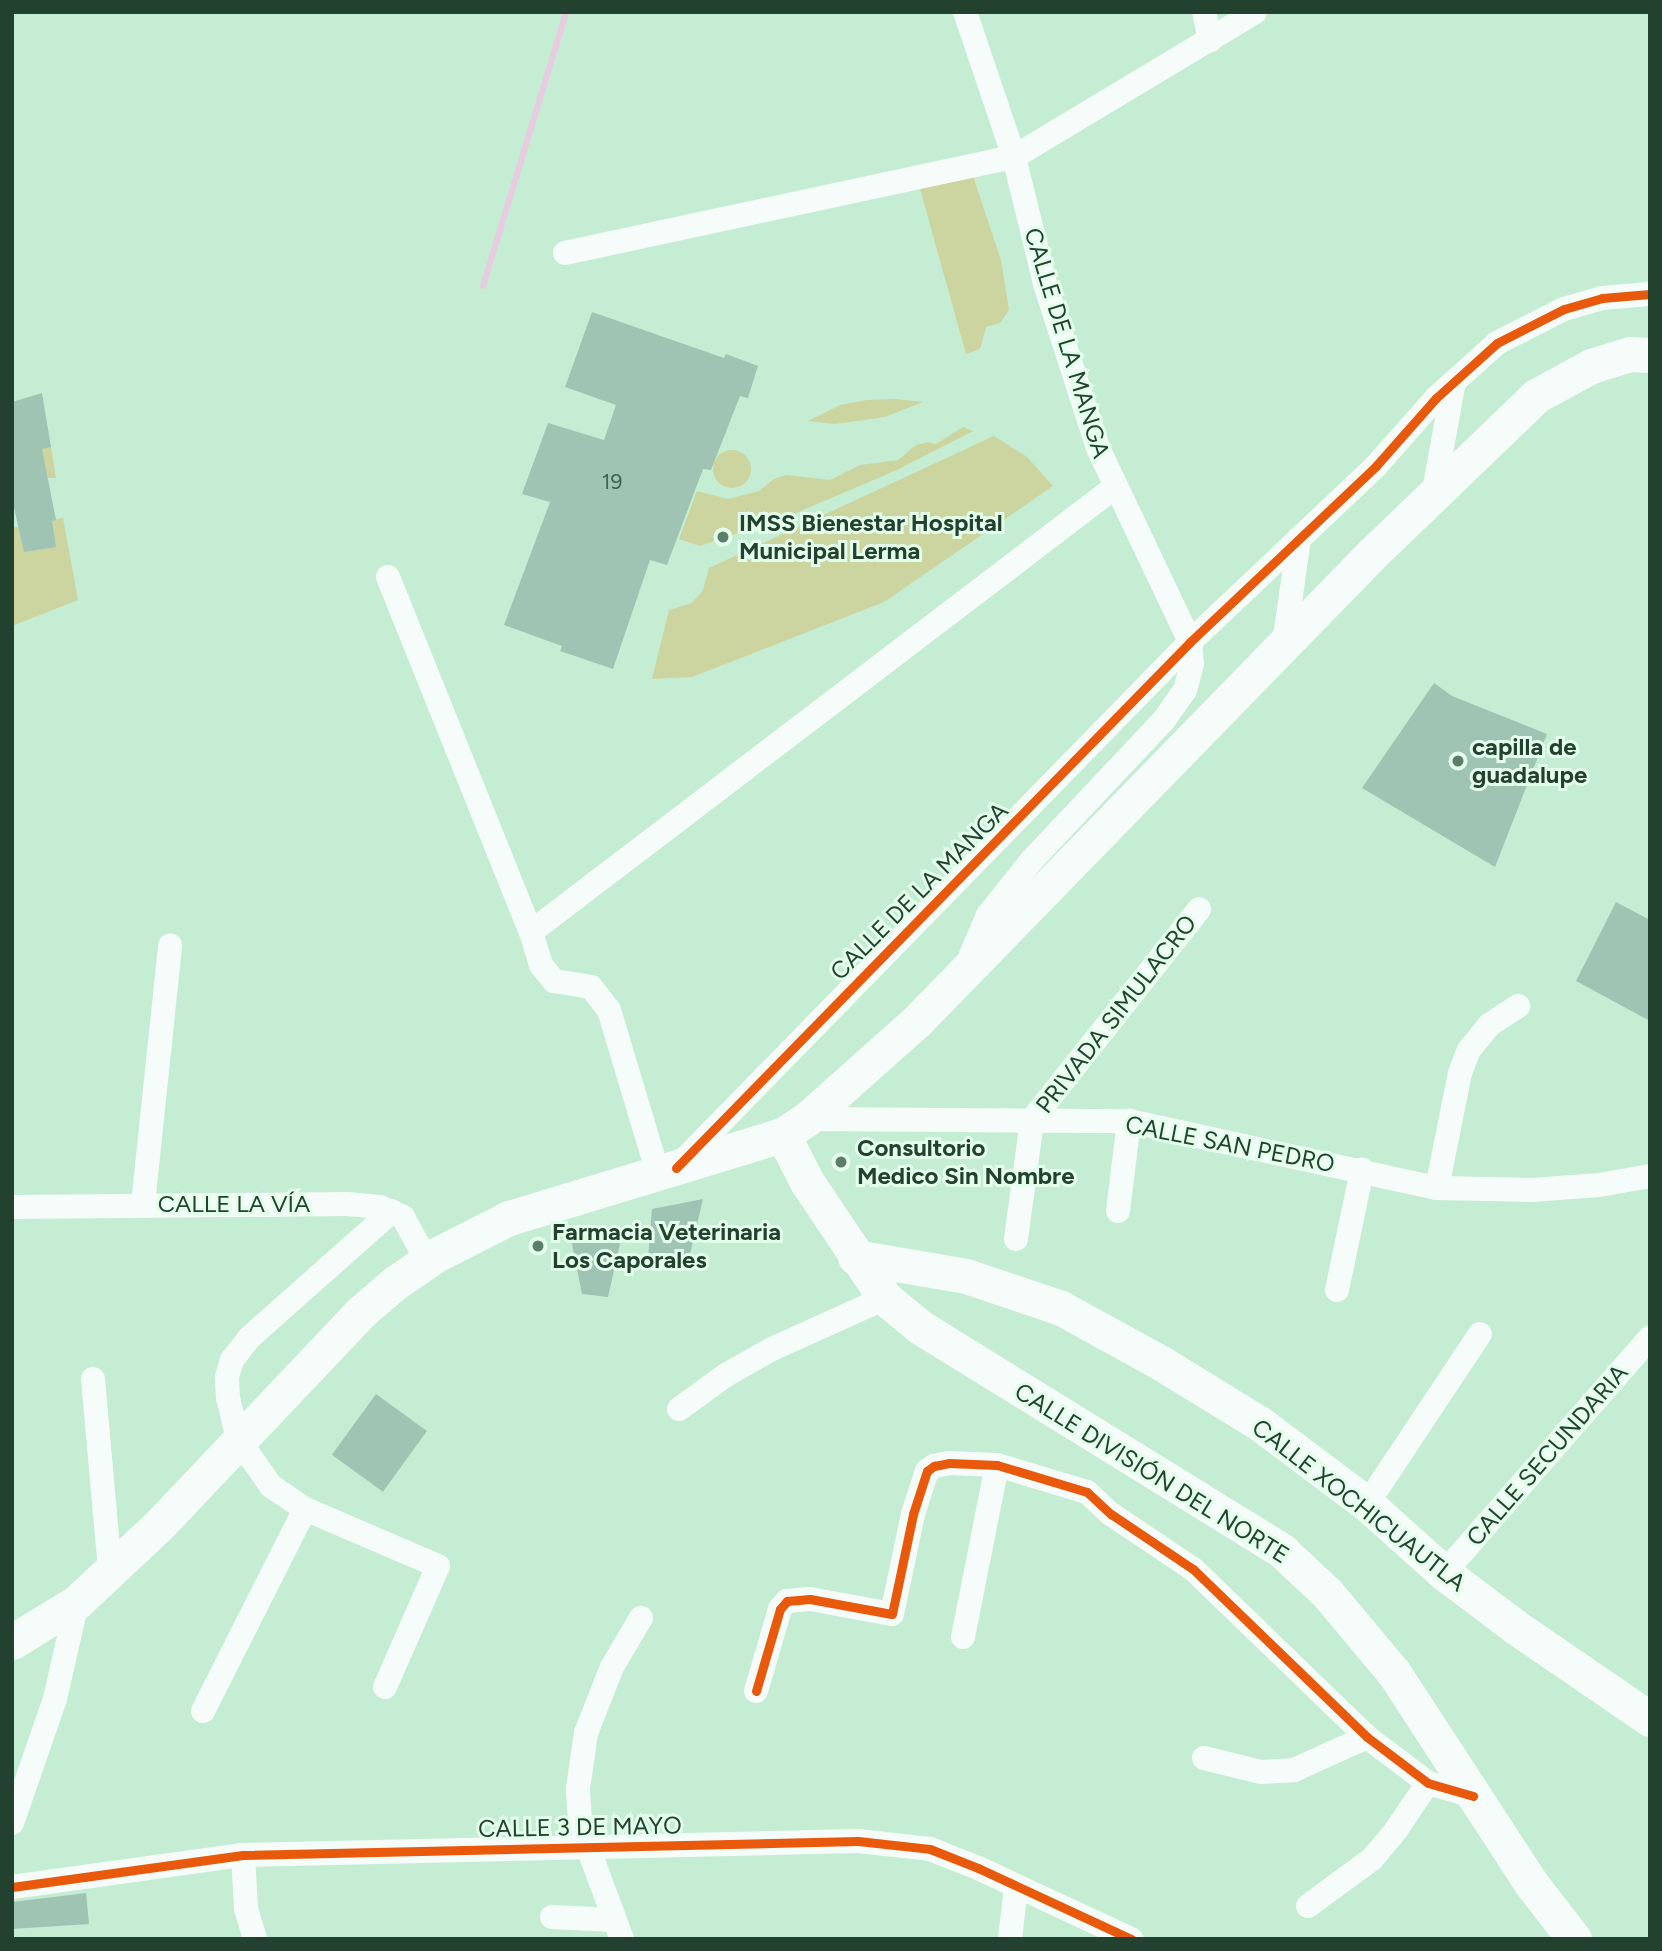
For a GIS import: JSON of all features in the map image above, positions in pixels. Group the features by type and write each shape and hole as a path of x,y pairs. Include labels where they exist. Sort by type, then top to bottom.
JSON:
{"main road":[{"path":"12,1642 77,1602 160,1524 360,1313 428,1261 509,1217 667,1170 795,1127 917,1021 1284,645 1536,396 1591,366 1643,349"},
{"name":"CALLE DIVISIÓN DEL NORTE","path":"795,1127 807,1182 885,1298 920,1326 1282,1551 1327,1593 1394,1672 1530,1882 1574,1939"},
{"name":"CALLE XOCHICUAUTLA","path":"855,1257 965,1276 1061,1308 1259,1423 1367,1504 1444,1573 1650,1719"}],"street":[{"name":"CALLE DE LA MANGA","path":"667,1170 1190,642 1163,580 1115,487 1094,437 1046,287 1014,157 965,12"},
{"path":"1204,12 1210,40"},
{"path":"565,253 1014,157 1154,70 1255,12"},
{"path":"964,973 988,915 1032,860 1163,721 1185,690 1192,664 1190,642 1375,467 1454,382 1497,343 1564,309 1602,298 1650,294"},
{"path":"1433,496 1454,382"},
{"path":"531,932 1115,487"},
{"path":"1284,645 1299,538"},
{"path":"388,577 531,932 541,965 554,981 590,987 609,1010 667,1170"},
{"name":"PRIVADA SIMULACRO","path":"1032,1120 1199,909"},
{"path":"143,1204 170,945"},
{"path":"1437,1188 1460,1073 1469,1050 1489,1025 1518,1006"},
{"path":"1016,1239 1032,1120"},
{"name":"CALLE SAN PEDRO","path":"795,1127 1032,1120 1129,1121 1437,1188 1532,1190 1599,1185 1650,1176"},
{"path":"1118,1211 1129,1121"},
{"path":"1337,1290 1362,1170"},
{"name":"CALLE LA VÍA","path":"12,1207 348,1204 393,1211"},
{"path":"385,1687 438,1566 305,1509 271,1486 238,1440 228,1398 227,1377 232,1360 249,1338 393,1211 403,1217 428,1261"},
{"path":"678,1409 726,1375 761,1356 885,1298"},
{"path":"1367,1504 1480,1334"},
{"name":"CALLE SECUNDARIA","path":"1444,1573 1650,1338"},
{"path":"93,1380 110,1570"},
{"path":"756,1691 779,1609 787,1601 810,1599 892,1614 913,1514 927,1471 934,1466 949,1463 997,1465 1087,1492 1111,1514 1193,1569 1367,1737 1428,1783 1473,1796"},
{"path":"963,1637 997,1465"},
{"path":"203,1711 305,1509"},
{"path":"12,1823 16,1800 55,1699 77,1602"},
{"path":"618,1929 587,1845 580,1820 578,1788 586,1733 612,1667 641,1618"},
{"path":"1204,1758 1261,1772 1294,1770 1367,1737"},
{"path":"1308,1906 1372,1859 1396,1830 1428,1783"},
{"name":"CALLE 3 DE MAYO","path":"12,1887 243,1855 587,1845 858,1841 930,1849 1130,1939"},
{"path":"243,1855 246,1909 255,1939"},
{"path":"1010,1939 1016,1886"},
{"path":"552,1917 618,1929"}],"green space":[{"path":"972,173 1001,260 1009,310 1000,323 986,327 980,349 966,354 919,185"},
{"path":"895,399 923,402 885,417 835,424 808,421 840,405"},
{"path":"963,427 973,431 897,470 796,513 700,546 679,539 697,491 728,499 759,491 774,479 786,475 830,480 860,465 898,460 916,445 928,442 936,444"},
{"path":"994,436 1027,457 1053,486 884,602 692,677 652,679 669,610 692,603 703,590 709,568"},
{"path":"51,447 56,478 48,478 29,451"},
{"path":"732,450 746,455 751,469 746,483 732,488 718,483 713,469 718,455"},
{"path":"63,518 78,600 12,626 12,528"}],"building":[{"name":"IMSS Bienestar Hospital Municipal Lerma","path":"592,312 724,358 726,354 758,366 748,398 740,396 711,470 703,469 667,565 650,560 613,669 560,651 562,646 504,625 550,502 522,494 548,423 604,440 616,405 565,387"},
{"path":"42,393 51,447 42,449 56,520 52,521 56,547 24,552 12,499 12,402"},
{"name":"capilla de guadalupe","path":"1434,683 1452,696 1547,734 1495,867 1362,788"},
{"path":"1616,902 1650,920 1650,1021 1576,981"},
{"path":"703,1199 687,1267 648,1258 652,1209"},
{"path":"624,1226 608,1297 582,1294 571,1239"},
{"path":"376,1394 427,1431 383,1492 332,1455"},
{"path":"86,1893 89,1924 12,1929 12,1902"}],"waterway":[{"path":"483,286 566,12"}],"cycle path":[{"path":"676,1168 1190,642 1375,467 1436,398 1497,343 1564,309 1602,298 1650,294"},
{"path":"756,1691 780,1609 787,1601 810,1599 892,1614 913,1514 927,1471 934,1466 949,1463 997,1465 1087,1492 1111,1514 1193,1569 1367,1737 1428,1783 1473,1796"},
{"path":"12,1887 243,1855 858,1841 930,1849 978,1868 1131,1939"}],"place":[{"name":"IMSS Bienestar Hospital Municipal Lerma","path":"723,537"},
{"name":"capilla de guadalupe","path":"1458,761"},
{"name":"Consultorio Medico Sin Nombre","path":"841,1162"},
{"name":"Farmacia Veterinaria Los Caporales","path":"538,1246"}]}
